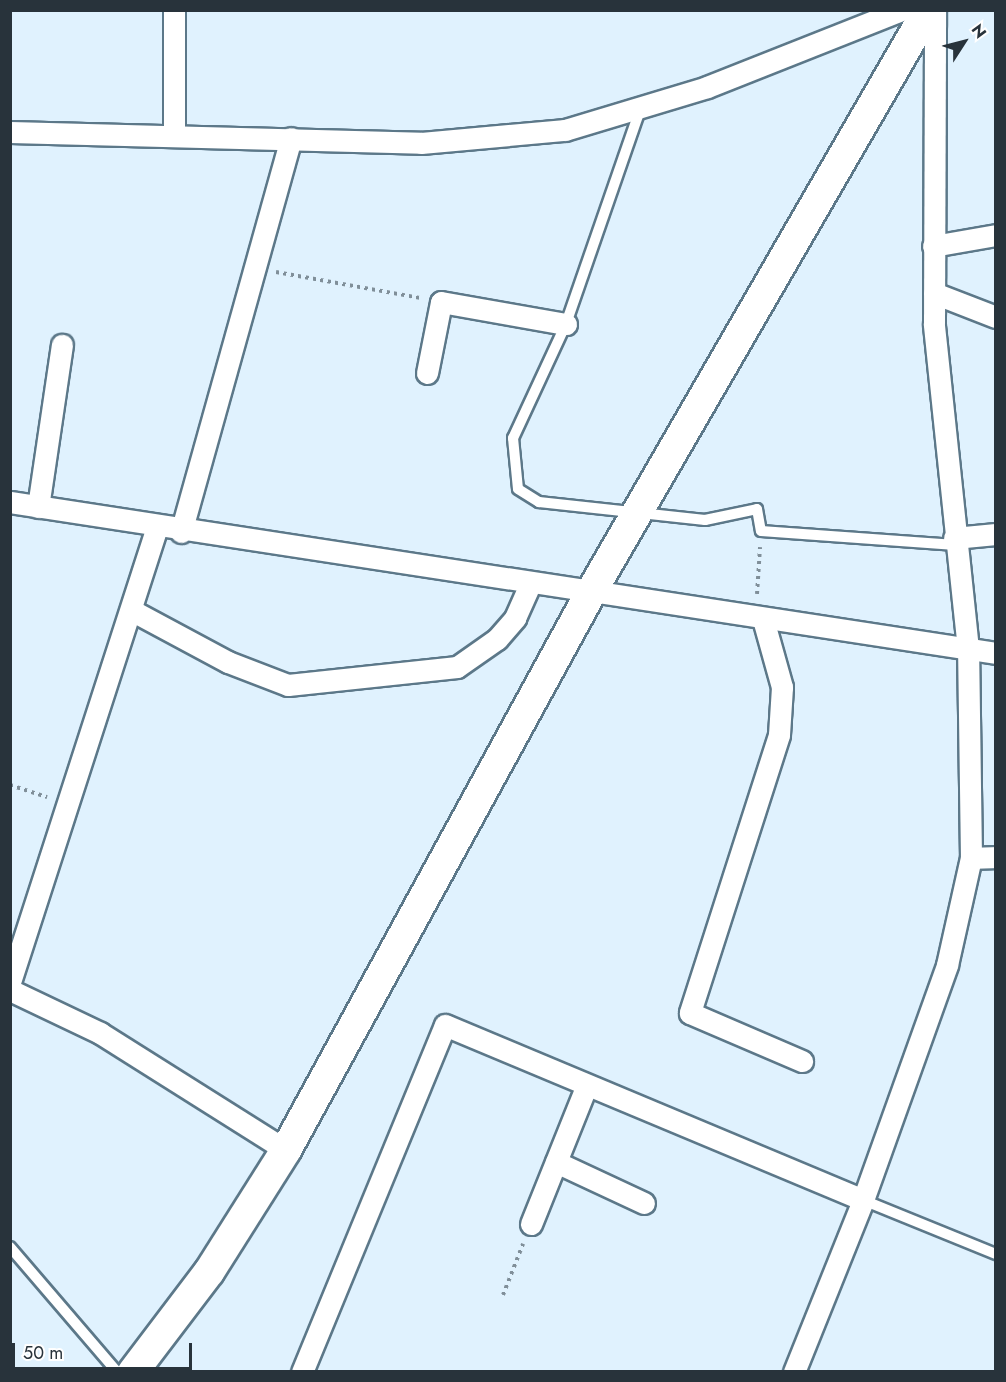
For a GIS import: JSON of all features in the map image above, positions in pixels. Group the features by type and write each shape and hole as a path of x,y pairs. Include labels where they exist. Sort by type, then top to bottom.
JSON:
{"street":[{"path":"174,10 174,133"},
{"path":"10,132 73,137 174,133 444,141 565,130 641,107 902,10"},
{"path":"133,1371 209,1272 286,1150 590,594 641,510 928,10"},
{"path":"794,1371 864,1200 947,965 971,858 968,650 955,541 934,293 935,10"},
{"path":"181,532 252,268 291,138"},
{"path":"933,246 996,235"},
{"path":"934,293 996,317"},
{"path":"427,373 441,302 566,324"},
{"path":"38,507 62,345"},
{"path":"10,502 181,532 996,653"},
{"path":"10,982 157,528"},
{"path":"955,541 996,534"},
{"path":"130,610 228,662 288,685 457,667 497,639 515,618 530,585"},
{"path":"760,619 782,687 779,735 690,1013 802,1060"},
{"path":"971,858 996,857"},
{"path":"10,990 100,1033 286,1150"},
{"path":"302,1371 445,1025 586,1087 864,1200"},
{"path":"531,1224 586,1087"},
{"path":"556,1162 644,1203"}],"lane":[{"path":"641,107 566,324 513,438 518,489 538,502 641,510 705,520 757,509 761,531 955,541"},
{"path":"864,1200 996,1254"},
{"path":"10,1248 117,1371"}],"path":[{"path":"252,268 441,302"},
{"path":"760,619 761,531"},
{"path":"10,785 68,804"},
{"path":"503,1295 531,1224"}]}
